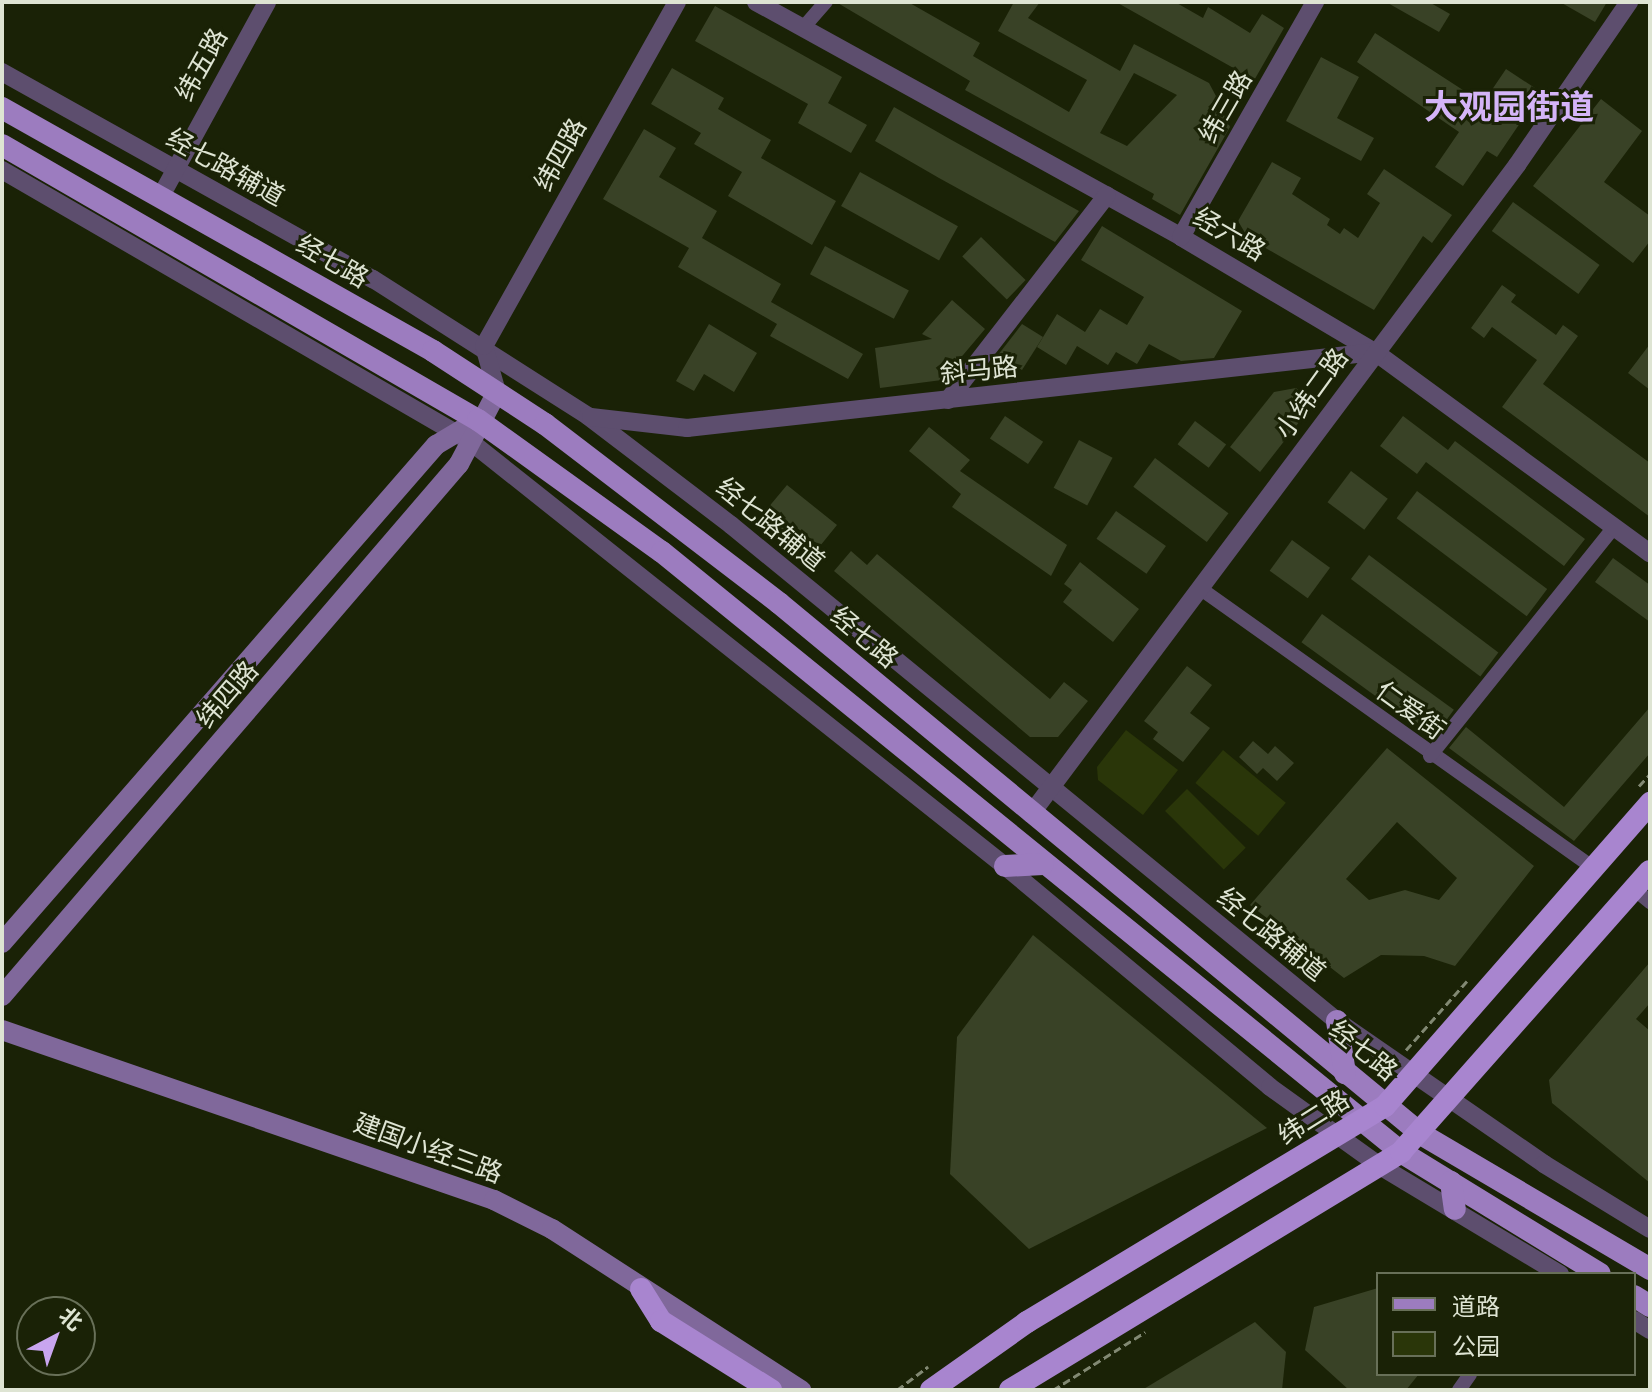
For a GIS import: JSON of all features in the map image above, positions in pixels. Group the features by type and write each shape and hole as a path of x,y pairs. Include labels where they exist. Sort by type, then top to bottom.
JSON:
{"highway":[{"name":"纬二路","path":"931,1390 1027,1322 1385,1106 1650,803"},
{"path":"1010,1390 1401,1152 1642,896 1650,871"},
{"path":"641,1289 661,1321 690,1331 771,1390"}],"main road":[{"name":"经七路","path":"2,108 161,196 497,392 779,603 1421,1134 1650,1269"},
{"path":"2,145 478,420 673,561 1401,1152 1451,1182 1545,1261 1592,1272"},
{"name":"纬四路","path":"2,943 426,457 463,436 497,392"},
{"name":"纬四路","path":"2,996 459,464 463,436"},
{"path":"1005,866 1043,864"},
{"path":"1337,1021 1345,1073"},
{"name":"建国小经三路","path":"2,1030 494,1200 552,1229 641,1289"},
{"path":"1451,1182 1455,1209"},
{"path":"690,1331 801,1390"}],"street":[{"name":"纬五路","path":"161,196 267,2"},
{"name":"纬四路","path":"484,346 677,2"},
{"name":"经六路","path":"756,2 1107,195 1375,352 1650,553"},
{"path":"803,28 826,2"},
{"name":"纬三路","path":"1181,237 1315,2"},
{"name":"小纬二路","path":"1031,814 1047,788 1201,589 1517,165 1629,2"},
{"name":"经七路辅道","path":"2,72 484,346 588,416 731,525 1047,788 1337,1021 1450,1100 1650,1229"},
{"path":"2,170 463,436 1005,866 1270,1087 1341,1135 1380,1166 1545,1261"},
{"path":"948,400 1107,195"},
{"path":"484,346 497,392"},
{"name":"斜马路","path":"588,416 687,428 1375,352"},
{"path":"1430,756 1614,527"},
{"name":"仁爱街","path":"1201,589 1430,756 1594,868"}],"green space":[{"path":"1126,730 1178,770 1143,815 1098,780 1097,767"},
{"path":"1223,750 1286,803 1258,836 1195,783"},
{"path":"1187,789 1246,848 1224,870 1165,811"}],"building":[{"path":"836,2 908,2 980,43 973,56 1069,112 1087,80 998,31 1014,2 1040,2 1028,18 1120,71 1134,44 1209,83 1217,98 1208,107 1225,116 1230,127 1180,215 1152,199 1154,194 965,90 970,81","holes":["1134,73 1177,95 1127,146 1100,133"]},
{"path":"1116,2 1175,2 1203,18 1208,7 1250,33 1262,14 1284,28 1252,84 1236,74 1237,70"},
{"path":"1386,2 1429,2 1450,14 1439,32"},
{"path":"1560,2 1607,2 1595,22"},
{"path":"715,6 842,77 828,103 867,125 851,153 798,123 808,104 695,41"},
{"path":"1375,33 1483,103 1506,69 1541,92 1497,157 1487,151 1463,186 1435,167 1459,132 1357,62"},
{"path":"1321,57 1359,77 1337,118 1374,138 1361,161 1286,121"},
{"path":"672,68 724,98 718,109 771,140 761,158 836,201 812,245 728,196 742,172 694,144 701,133 651,104"},
{"path":"1601,99 1642,131 1604,182 1650,216 1650,241 1633,263 1533,186"},
{"path":"894,107 1079,211 1055,242 939,178 875,141"},
{"path":"644,129 676,148 659,177 717,211 702,238 781,284 771,302 863,354 848,379 770,336 777,324 678,267 689,248 603,199"},
{"path":"1272,162 1301,178 1292,194 1330,219 1327,225 1340,234 1344,228 1358,238 1380,203 1367,194 1384,169 1452,215 1432,243 1423,236 1374,310 1248,238 1238,221"},
{"path":"860,172 958,226 939,260 841,206"},
{"path":"1513,202 1600,265 1578,294 1492,231"},
{"path":"1102,226 1242,311 1214,358 1181,361 1149,344 1137,364 1116,352 1108,365 1077,346 1066,365 1037,347 1057,314 1085,332 1100,309 1127,325 1144,297 1081,260"},
{"path":"981,237 1026,280 1007,299 962,256"},
{"path":"825,246 909,291 894,319 810,274"},
{"path":"1502,285 1516,295 1511,302 1556,335 1563,325 1578,336 1543,384 1650,463 1650,517 1502,407 1537,360 1492,327 1484,338 1471,328"},
{"path":"952,300 985,329 942,380 880,388 875,348 932,339 922,334"},
{"path":"709,324 757,353 734,392 704,374 694,391 676,381"},
{"path":"1022,324 1043,337 1022,370 998,355"},
{"path":"1650,344 1650,390 1628,373"},
{"path":"1296,388 1314,403 1260,472 1230,447 1274,392"},
{"path":"1005,416 1043,442 1028,464 990,438"},
{"path":"1403,416 1448,450 1455,441 1585,539 1564,566 1426,462 1417,474 1380,446"},
{"path":"1195,421 1226,444 1209,468 1178,444"},
{"path":"929,427 970,460 960,471 1067,545 1051,576 952,507 961,494 909,451"},
{"path":"1079,440 1113,458 1087,506 1054,488"},
{"path":"1155,458 1228,513 1207,542 1133,487"},
{"path":"1351,471 1388,499 1364,530 1328,502"},
{"path":"787,485 837,525 820,546 796,527 789,537 762,515"},
{"path":"1417,491 1547,589 1527,616 1397,518"},
{"path":"1116,511 1166,546 1146,574 1096,539"},
{"path":"1292,540 1330,568 1308,598 1270,571"},
{"path":"851,551 867,565 877,554 1050,699 1064,682 1088,701 1058,737 1030,737 834,571"},
{"path":"1369,555 1498,652 1480,676 1351,579"},
{"path":"1613,558 1650,585 1650,622 1595,582"},
{"path":"1080,562 1139,609 1113,642 1063,602 1072,590 1064,584"},
{"path":"1322,614 1454,710 1433,738 1301,642"},
{"path":"1187,666 1212,685 1190,713 1210,728 1183,762 1153,739 1158,732 1144,721"},
{"path":"1650,707 1650,753 1574,841 1449,748 1466,727 1564,807"},
{"path":"1253,741 1268,754 1275,746 1294,763 1277,781 1263,768 1257,774 1239,757"},
{"path":"1387,748 1534,866 1455,966 1424,956 1381,955 1344,978 1250,905","holes":["1397,822 1457,878 1439,900 1405,890 1369,900 1346,879"]},
{"path":"1033,935 1267,1128 1029,1249 950,1174 957,1037"},
{"path":"1650,962 1650,1003 1636,1019 1650,1031 1650,1183 1552,1103 1549,1080"},
{"path":"1376,1289 1376,1376 1417,1376 1406,1390 1349,1390 1305,1350 1314,1307"},
{"path":"1255,1322 1286,1352 1282,1390 1142,1390"}],"district":[{"name":"大观园街道","path":"1509,108"}]}
